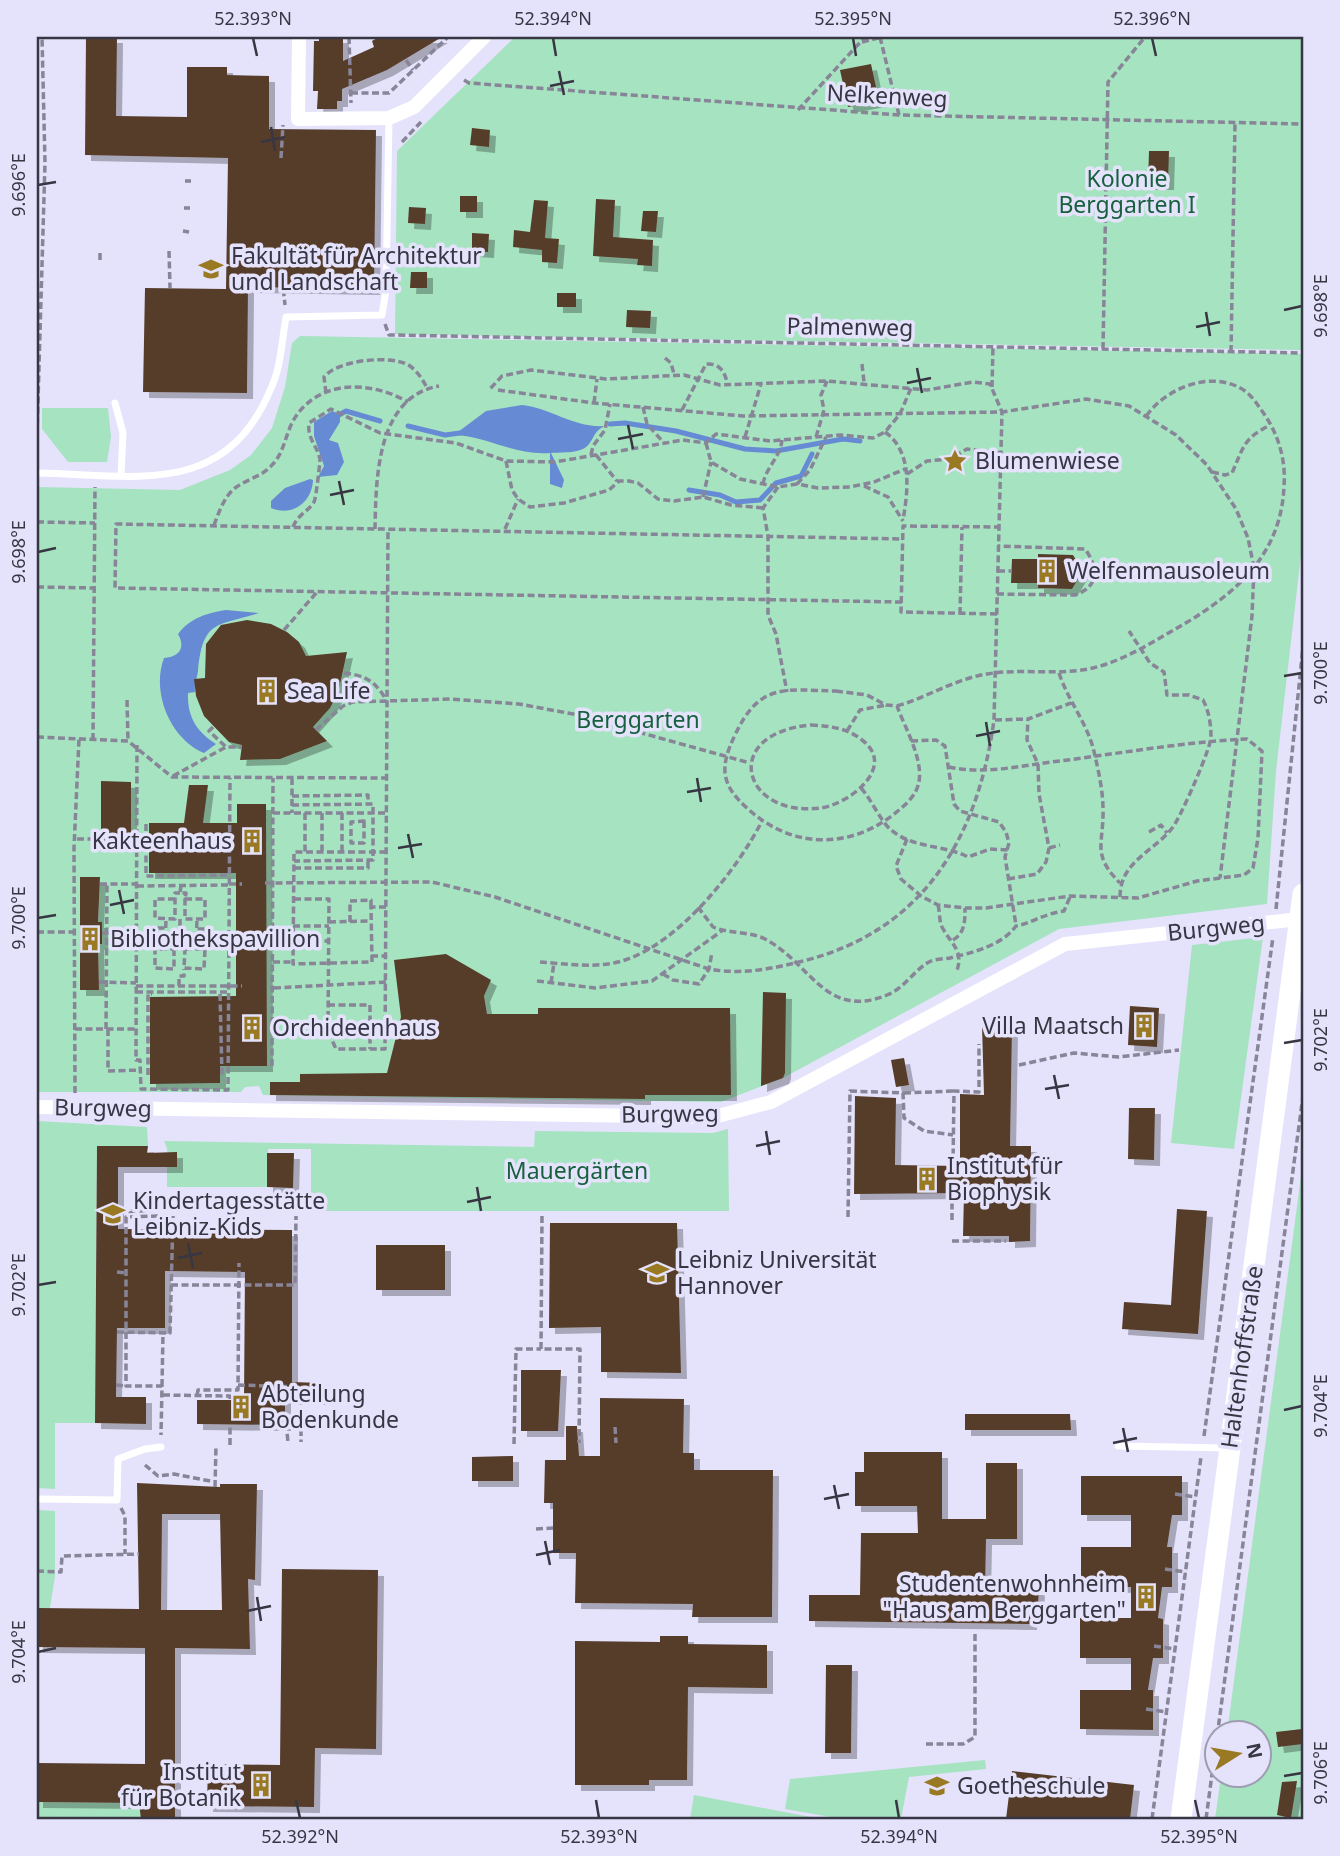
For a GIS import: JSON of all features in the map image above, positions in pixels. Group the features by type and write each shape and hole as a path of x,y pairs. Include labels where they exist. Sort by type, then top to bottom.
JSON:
{"street":[{"path":"299,37 298,119 389,118 414,107 484,37"},
{"name":"Haltenhoffstraße","path":"1181,1819 1302,919 1303,894"},
{"name":"Burgweg","path":"37,1107 714,1117 771,1102 1065,944 1274,927 1302,919"}],"lane":[{"path":"37,473 155,476 194,470 224,453 247,432 274,384 286,317 382,316 386,290 389,118"},
{"path":"115,403 123,433 121,476"},
{"path":"1118,1446 1230,1448"},
{"path":"37,1499 117,1500 118,1459 145,1449 161,1447"}],"path":[{"path":"37,435 44,163 39,54 42,37"},
{"path":"349,37 351,93 389,93 448,37"},
{"path":"798,110 865,37"},
{"path":"860,42 881,37 899,115"},
{"path":"1103,349 1108,82 1145,37"},
{"path":"406,60 413,70"},
{"name":"Nelkenweg","path":"469,83 798,110 899,115 1303,124"},
{"path":"1231,352 1235,123"},
{"path":"185,181 191,181"},
{"path":"184,208 190,208"},
{"path":"183,231 189,232"},
{"path":"100,251 100,260"},
{"path":"169,251 170,288"},
{"path":"279,258 286,317"},
{"name":"Palmenweg","path":"390,335 1303,353"},
{"path":"265,883 432,882 461,888 709,969 741,973 797,963 861,940 894,920 922,896 954,850 971,814 985,772 994,720 1002,412 992,387 995,347"},
{"path":"665,358 671,363 674,374"},
{"path":"326,393 324,377 329,370 358,361 408,364 421,376 428,388"},
{"path":"682,410 706,364 713,363 722,369 727,383"},
{"path":"862,364 864,382"},
{"path":"490,389 502,376 517,371 568,373 597,379 674,374 699,377 720,385 827,381 864,382 927,390 973,382 992,387"},
{"path":"594,403 597,379"},
{"path":"816,437 824,410 821,395 827,381"},
{"path":"847,732 860,710 886,705 897,706 961,681 995,673 1059,673 1094,667 1141,649 1202,614 1254,568 1272,544 1283,508 1284,467 1270,425 1246,392 1232,384 1217,382 1175,389 1164,395 1147,415"},
{"path":"745,437 761,384"},
{"path":"214,525 225,499 235,488 270,468 279,458 294,419 315,397 356,386 384,390 408,402"},
{"path":"374,529 376,483 387,434 398,412 417,393 439,386"},
{"path":"293,527 297,517 313,504 316,498 320,462 310,441 309,423 331,409 360,425 387,434 456,443 506,461 552,462 683,440 710,440 716,434 782,440 816,437 824,440 853,434 873,438 885,432 900,414 911,388"},
{"path":"498,390 594,403 751,416 1002,412 1086,399 1108,400 1147,415 1176,435 1212,472 1240,519 1248,538 1254,568 1252,616 1220,878"},
{"path":"610,404 605,430 593,446 594,455 619,481 638,483 658,499 674,501 703,497 731,505 763,508"},
{"path":"643,406 646,424 664,443"},
{"path":"1212,472 1225,475 1232,473 1243,444 1252,435 1270,425"},
{"path":"885,432 897,445 906,472 901,612 997,614"},
{"path":"703,497 711,462 710,440"},
{"path":"763,484 781,449 782,440"},
{"path":"797,484 810,470 824,440"},
{"path":"711,462 740,479 775,487 797,484 818,488 862,485 906,472 928,461 950,459 967,449 1001,453"},
{"path":"506,461 508,477 518,499 530,507 564,503 609,490 619,481"},
{"path":"862,485 888,497 903,523"},
{"path":"93,740 95,487"},
{"path":"775,487 763,508 768,536 767,600 768,615 776,634 787,692"},
{"path":"504,530 518,499"},
{"path":"37,522 95,523"},
{"path":"903,523 999,527"},
{"path":"902,601 116,588 116,524 903,539"},
{"path":"960,614 962,527"},
{"path":"294,899 329,899 328,1031 336,1049 386,1049 388,529"},
{"path":"997,594 1074,595 1086,591 1094,582 1096,572 1093,560 1085,549 998,546"},
{"path":"998,570 1012,571"},
{"path":"37,587 94,588"},
{"path":"284,630 317,591"},
{"path":"1120,897 1120,883 1143,851 1167,833 1180,812 1211,740 1208,709 1203,700 1189,695 1167,695 1164,672 1150,663 1129,631"},
{"path":"1261,934 1274,927 1303,647"},
{"path":"344,673 363,676 373,682 387,700"},
{"path":"1059,673 1070,702 1089,730 1103,812 1099,851 1107,870 1120,883"},
{"path":"886,705 867,695 836,691 774,692 763,696 751,706 726,756 725,778 733,794 762,821 795,838 816,841 855,836 883,822 909,802 920,780 911,741 897,706"},
{"path":"316,730 343,706 368,699 485,700 547,708 750,763"},
{"path":"127,700 128,741"},
{"path":"994,720 1028,719 1070,702"},
{"path":"1007,879 1037,874 1046,862 1049,848 1039,794 1038,764 1027,740 1028,719"},
{"path":"811,725 847,732 864,740 872,753 871,776 855,795 822,808 796,807 755,786 750,763 758,750 782,730 811,725"},
{"path":"213,727 209,730 224,748"},
{"path":"37,737 128,741 137,745 173,777 386,778"},
{"path":"75,1108 75,1029 72,1019 79,739"},
{"path":"906,839 897,866 901,879 922,896 939,905 964,908 986,908 1070,897 1138,898 1197,881 1244,875 1252,868 1258,838 1262,751 1247,739 1211,740 985,772 949,766"},
{"path":"911,741 936,740 945,746 954,804 960,811 999,822 1009,843 1005,857 1016,926"},
{"path":"137,745 136,1060 140,1060 141,1089 228,1090 230,778"},
{"path":"173,777 224,748 242,747"},
{"path":"272,1066 274,778"},
{"path":"292,778 292,813"},
{"path":"862,788 874,802 883,822 906,839 922,845 954,850 968,857 990,849 1008,850"},
{"path":"332,795 333,813"},
{"path":"292,796 368,795 368,804"},
{"path":"292,805 373,804 373,860 294,860"},
{"path":"273,813 386,813"},
{"path":"305,813 305,852"},
{"path":"322,813 322,852"},
{"path":"342,813 342,852"},
{"path":"351,821 364,821 364,843 351,843 351,832 351,821"},
{"path":"540,962 609,963 625,960 647,950 725,882 762,821"},
{"path":"146,824 146,876 229,875"},
{"path":"1149,832 1161,825 1167,833"},
{"path":"342,832 351,832"},
{"path":"364,832 373,832"},
{"path":"77,839 137,839"},
{"path":"1049,848 1060,845"},
{"path":"293,962 294,852 386,852"},
{"path":"294,868 368,868 368,860"},
{"path":"100,884 242,884"},
{"path":"107,884 105,933 108,1070 141,1070"},
{"path":"180,893 181,885"},
{"path":"180,919 175,893 186,893 178,936 184,968 184,976 174,975 180,949"},
{"path":"698,908 708,923 723,930 753,934 797,963 820,984 826,994 845,1001 859,1001 887,995 900,989 928,962 958,956 1007,937 1016,926 1027,924 1046,913 1064,911 1070,897"},
{"path":"175,899 155,899 155,918 205,919 205,899 185,899"},
{"path":"273,962 372,962 371,900 350,901 350,922"},
{"path":"939,905 942,926 953,940 958,956 956,973"},
{"path":"371,907 386,907"},
{"path":"953,940 960,936 965,923 964,908"},
{"path":"165,949 166,919"},
{"path":"196,949 197,919"},
{"path":"293,926 371,921"},
{"path":"166,933 151,938 151,928 178,936 196,934 211,939 211,929 196,934"},
{"path":"180,929 186,934"},
{"path":"537,981 607,987 652,981 723,930"},
{"path":"37,932 73,933"},
{"path":"105,933 151,933"},
{"path":"211,934 229,934"},
{"path":"293,941 328,941"},
{"path":"1152,1819 1272,942"},
{"path":"174,969 155,968 155,948 205,949 204,969 184,968"},
{"path":"663,974 669,979 683,979 694,985 702,981 709,969 712,952"},
{"path":"372,956 386,956"},
{"path":"551,983 554,963"},
{"path":"179,976 179,986"},
{"path":"99,982 136,987 242,986"},
{"path":"273,988 386,982"},
{"path":"136,987 152,994 229,992"},
{"path":"148,1075 148,994 152,994"},
{"path":"218,994 222,994 222,1075"},
{"path":"328,1005 370,1005 370,1049"},
{"path":"75,1029 136,1029"},
{"path":"848,1217 850,1091 979,1092 979,1044"},
{"path":"1019,1065 1074,1053 1119,1057 1179,1050"},
{"path":"953,1166 954,1091"},
{"path":"903,1093 904,1118 924,1131 953,1135"},
{"path":"1206,1819 1303,1096"},
{"path":"952,1192 952,1220"},
{"path":"118,1212 158,1213 126,1217 126,1386"},
{"path":"117,1332 170,1333 173,1216"},
{"path":"171,1285 295,1284 296,1216"},
{"path":"541,1349 542,1216"},
{"path":"952,1241 1006,1241"},
{"path":"197,1395 198,1390 238,1390 239,1263"},
{"path":"117,1272 126,1273"},
{"path":"161,1447 163,1333"},
{"path":"514,1444 516,1349 580,1349 579,1443"},
{"path":"116,1385 162,1386"},
{"path":"238,1385 301,1387 301,1442"},
{"path":"162,1395 230,1396 230,1400"},
{"path":"285,1413 288,1443"},
{"path":"230,1424 230,1445"},
{"path":"615,1427 616,1443"},
{"path":"145,1465 158,1476 174,1474 215,1485 216,1445"},
{"path":"1175,1494 1196,1497"},
{"path":"117,1500 125,1516 125,1554"},
{"path":"537,1529 553,1528"},
{"path":"37,1571 61,1572 62,1556 139,1554"},
{"path":"1165,1569 1186,1572"},
{"path":"926,1744 963,1744 975,1737 975,1632"},
{"path":"1154,1646 1175,1649"},
{"path":"1146,1709 1167,1712"}],"green space":[{"name":"Kolonie Berggarten I","path":"515,37 1303,37 1303,350 395,334 397,151"},
{"name":"Berggarten","path":"300,336 1303,354 1301,555 1276,771 1267,904 1059,929 783,1078 721,1102 263,1095 259,1086 245,1087 241,1092 37,1092 37,487 180,490 230,470 251,455 272,428 285,387 292,343","holes":["81,877 100,877 98,922 102,922 102,944 98,944 99,990 80,989"]},
{"path":"42,408 108,408 111,437 107,462 68,462 42,429"},
{"path":"1263,937 1234,1149 1171,1143 1192,945"},
{"path":"37,1121 147,1127 148,1146 97,1146 95,1423 55,1423 55,1489 37,1488"},
{"name":"Mauergärten","path":"728,1129 729,1211 311,1211 311,1149 268,1149 267,1187 167,1187 167,1148 164,1141 534,1147 535,1131 713,1133"},
{"path":"1303,1161 1303,1819 1215,1819 1219,1790 1274,1790 1274,1720 1229,1720"},
{"path":"37,1510 55,1511 55,1576 50,1608 37,1608"},
{"path":"985,1760 986,1769 909,1777 901,1819 842,1819 785,1809 790,1779"},
{"path":"694,1795 822,1819 690,1819"},
{"path":"37,1802 146,1803 141,1819 37,1819"}],"water":[{"path":"522,405 583,424 604,426 596,432 586,447 572,452 551,453 564,480 562,488 550,484 550,453 525,452 454,435 486,411"},
{"path":"332,411 340,414 340,422 329,440 338,443 344,462 337,475 318,477 324,466 314,436 314,422"},
{"path":"313,480 312,488 300,506 287,511 271,508 271,501 285,488"},
{"path":"226,610 259,613 214,628 204,642 195,692 188,693 188,702 195,723 203,734 216,744 204,753 182,737 166,713 160,685 161,671 164,658 174,656 180,651 178,634 183,628 199,617"}],"building":[{"path":"86,37 117,37 116,116 187,117 187,67 227,67 227,75 269,76 269,129 376,130 374,289 248,287 247,393 143,392 145,288 226,289 228,158 85,155"},
{"path":"319,37 343,37 343,61 374,47 372,41 379,37 442,37 387,70 342,89 342,101 337,101 337,109 317,109 318,91 313,91 314,41 319,41"},
{"path":"871,64 879,101 848,107 840,70"},
{"path":"472,128 490,130 489,147 470,145"},
{"path":"1149,151 1169,151 1168,184 1148,184"},
{"path":"460,196 477,196 477,212 460,212"},
{"path":"596,199 615,200 613,237 653,240 652,266 637,265 638,259 593,256"},
{"path":"534,200 548,201 545,238 559,239 557,263 542,262 542,250 513,247 514,230 530,232"},
{"path":"409,207 426,208 425,224 408,223"},
{"path":"643,211 658,211 656,232 641,231"},
{"path":"472,233 489,234 488,252 472,251"},
{"path":"411,272 427,272 427,288 410,288"},
{"path":"557,293 576,293 576,307 557,307"},
{"path":"627,310 651,311 650,328 626,327"},
{"name":"Welfenmausoleum","path":"1038,554 1073,555 1083,571 1072,589 1038,588 1038,583 1011,583 1012,559 1038,559"},
{"name":"Sea Life","path":"247,620 271,624 287,632 299,642 306,656 347,652 338,693 330,708 313,727 327,741 280,759 240,760 242,745 229,742 204,716 196,696 194,679 205,678 206,644 221,625"},
{"path":"101,781 131,782 131,835 101,835"},
{"path":"189,785 208,785 203,823 237,823 237,804 266,804 267,1066 220,1066 220,1083 150,1084 150,997 236,996 236,873 149,873 149,823 184,823"},
{"name":"Bibliothekspavillion","path":"80,877 100,877 98,922 102,922 102,944 98,944 99,990 80,990"},
{"path":"446,954 491,980 484,996 487,1014 538,1014 538,1008 730,1008 731,1095 645,1095 645,1099 270,1095 270,1082 300,1082 300,1074 387,1073 401,1017 394,960"},
{"path":"763,992 786,993 785,1073 783,1078 761,1086"},
{"name":"Villa Maatsch","path":"1130,1006 1159,1008 1157,1047 1128,1045"},
{"path":"982,1025 1012,1026 1010,1146 1031,1146 1030,1241 1009,1242 1009,1236 963,1236 964,1193 854,1194 855,1096 896,1098 895,1165 960,1166 960,1094 984,1095"},
{"path":"904,1058 909,1085 896,1087 891,1060"},
{"path":"1129,1108 1155,1108 1154,1160 1128,1159"},
{"path":"97,1146 148,1146 147,1153 177,1152 177,1167 118,1167 118,1229 292,1230 292,1382 321,1383 321,1399 285,1398 285,1425 197,1424 197,1400 244,1400 245,1272 165,1271 165,1328 117,1328 116,1397 146,1397 146,1424 95,1423"},
{"path":"267,1153 294,1153 293,1188 267,1187"},
{"path":"1177,1209 1207,1211 1198,1334 1122,1329 1124,1302 1171,1305"},
{"path":"550,1223 677,1223 681,1373 601,1372 601,1327 549,1328"},
{"path":"376,1245 445,1245 445,1290 376,1290"},
{"path":"521,1370 561,1370 558,1431 521,1431"},
{"path":"600,1398 684,1399 683,1453 694,1453 694,1470 773,1470 772,1617 692,1617 693,1604 575,1603 576,1553 553,1553 553,1503 544,1503 545,1460 566,1460 566,1426 577,1426 579,1456 600,1456"},
{"path":"965,1414 1070,1414 1071,1430 965,1430"},
{"path":"864,1452 942,1452 942,1519 986,1519 986,1463 1017,1463 1017,1539 986,1539 985,1589 1039,1589 1038,1604 1032,1604 1031,1624 809,1621 809,1595 860,1595 861,1533 918,1533 917,1506 855,1506 855,1472 864,1472"},
{"path":"513,1456 513,1481 472,1481 472,1457"},
{"name":"Studentenwohnheim \"Haus am Berggarten\"","path":"1081,1476 1182,1476 1182,1515 1172,1515 1167,1547 1172,1547 1172,1587 1162,1587 1158,1618 1163,1619 1163,1658 1153,1658 1148,1690 1153,1690 1153,1730 1080,1729 1080,1690 1131,1690 1131,1658 1080,1658 1080,1618 1131,1618 1131,1587 1081,1586 1081,1547 1131,1547 1131,1515 1081,1515"},
{"path":"137,1483 220,1487 220,1484 257,1484 255,1580 248,1579 250,1649 175,1648 175,1819 141,1819 139,1803 37,1802 37,1763 145,1764 145,1648 37,1647 37,1608 139,1609","holes":["162,1514 220,1514 222,1610 161,1610"]},
{"path":"282,1569 378,1570 376,1749 315,1748 314,1807 207,1806 208,1764 280,1765"},
{"path":"660,1636 688,1636 688,1644 767,1645 767,1688 688,1687 687,1780 649,1780 649,1785 575,1785 575,1641 660,1642"},
{"path":"826,1665 852,1665 851,1753 825,1753"},
{"path":"1302,1729 1303,1744 1278,1747 1276,1732"},
{"path":"1012,1771 1134,1785 1130,1819 1006,1819"},
{"path":"1297,1781 1291,1818 1277,1815 1282,1782"}],"waterway":[{"path":"337,416 346,411 380,421"},
{"path":"610,424 625,423 676,431 745,449 776,451 843,439 860,441"},
{"path":"408,426 445,435 460,433"},
{"path":"689,490 720,495 736,502 760,500 776,483 801,476 812,454"}],"place":[{"name":"Fakultät für Architektur und Landschaft","path":"211,269"},
{"name":"Blumenwiese","path":"955,461"},
{"name":"Welfenmausoleum","path":"1047,571"},
{"name":"Sea Life","path":"267,691"},
{"name":"Kakteenhaus","path":"252,841"},
{"name":"Bibliothekspavillion","path":"90,939"},
{"name":"Villa Maatsch","path":"1144,1026"},
{"name":"Orchideenhaus","path":"252,1028"},
{"name":"Institut für Biophysik","path":"927,1179"},
{"name":"Kindertagesstätte Leibniz-Kids","path":"113,1214"},
{"name":"Leibniz Universität Hannover","path":"657,1273"},
{"name":"Abteilung Bodenkunde","path":"241,1407"},
{"name":"Studentenwohnheim \"Haus am Berggarten\"","path":"1146,1597"},
{"name":"Institut für Botanik","path":"261,1785"},
{"name":"Goetheschule","path":"937,1786"}]}
